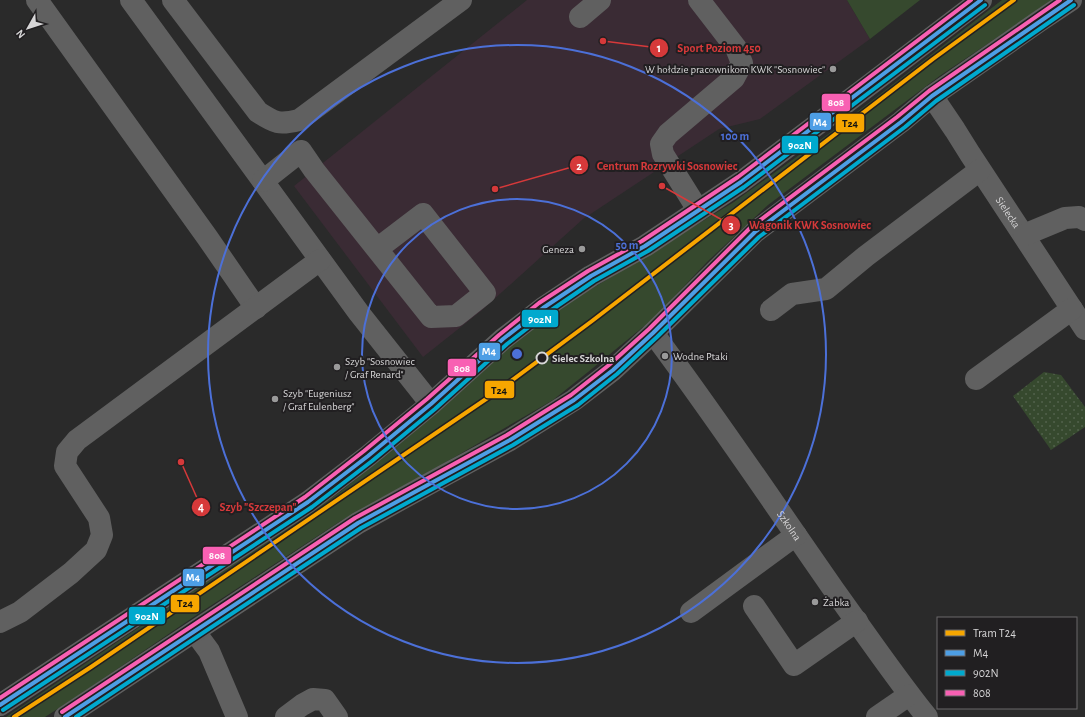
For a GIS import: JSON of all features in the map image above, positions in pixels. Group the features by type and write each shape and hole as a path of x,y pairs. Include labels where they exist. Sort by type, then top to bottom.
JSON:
{"street":[{"path":"37,0 256,308"},
{"path":"130,0 359,313 431,404"},
{"path":"173,0 258,112 271,120 286,123 299,120 461,0"},
{"path":"580,17 600,0"},
{"path":"698,210 663,154 661,144 668,134 734,78 742,63 736,48 699,0"},
{"path":"0,704 308,502 368,456 431,404 504,339 543,308 591,276 645,246 748,177 981,0"},
{"path":"65,717 358,523 510,440 574,400 613,370 653,333 755,232 932,96 1034,24 1071,0"},
{"name":"Sielecka","path":"932,96 1085,329"},
{"path":"263,181 301,151 314,170 431,318 456,316 485,293 423,214 377,249"},
{"path":"771,310 792,294 826,289 866,256 980,170"},
{"path":"1024,236 1065,218 1079,217 1085,220"},
{"path":"0,622 20,612 71,573 96,550 102,535 99,518 65,466 67,452 77,440 320,260"},
{"path":"976,379 1072,309"},
{"name":"Szkolna","path":"653,333 856,621 909,695 927,717"},
{"path":"692,612 796,535"},
{"path":"754,606 794,665 856,621"},
{"path":"195,632 209,651 237,717"},
{"path":"877,717 909,695"},
{"path":"286,717 313,699 325,700 337,717"}],"shaded area":[{"path":"527,0 847,0 870,39 760,119 719,129 583,219 481,311 423,357 294,186"}],"green space":[{"path":"847,0 920,0 870,39"},
{"path":"1002,0 1053,0 941,75 768,205 708,261 654,318 553,400 339,522 198,614 45,717 6,717 340,492 408,437 515,341 570,302 734,202 831,132"},
{"path":"1044,372 1061,375 1085,407 1085,427 1051,450 1013,396"}],"tram line":[{"name":"T24","path":"14,717 91,667 495,393 592,321 933,59 1014,0"}],"transit line":[{"name":"808","path":"0,698 305,497 427,399 499,335 539,303 588,271 642,241 738,177 971,0"},
{"name":"M4","path":"0,705 308,502 368,456 431,404 503,339 543,308 591,276 645,246 741,182 981,0"},
{"name":"808","path":"62,712 355,518 507,435 571,395 609,365 649,329 751,227 897,117 929,91 1060,0"},
{"name":"M4","path":"65,717 358,523 510,440 574,400 613,370 653,333 755,232 901,122 932,96 1071,0"},
{"name":"902N","path":"3,710 312,507 372,461 435,409 507,344 547,313 594,281 648,251 744,187 985,5"},
{"name":"902N","path":"76,717 361,528 513,445 578,405 617,374 657,337 759,237 905,127 936,101 1074,5"}],"place":[{"name":"Sport Poziom 450","path":"603,41"},
{"name":"W hołdzie pracownikom KWK \"Sosnowiec\"","path":"833,69"},
{"name":"Wagonik KWK Sosnowiec","path":"662,186"},
{"name":"Centrum Rozrywki Sosnowiec","path":"495,189"},
{"name":"Geneza","path":"582,249"},
{"name":"Wodne Ptaki","path":"665,356"},
{"name":"Sielec Szkolna","path":"542,358"},
{"name":"Szyb \"Sosnowiec / Graf Renard\"","path":"337,367"},
{"name":"Szyb \"Eugeniusz / Graf Eulenberg\"","path":"275,399"},
{"name":"Szyb \"Szczepan\"","path":"181,462"},
{"name":"Żabka","path":"815,602"}]}
